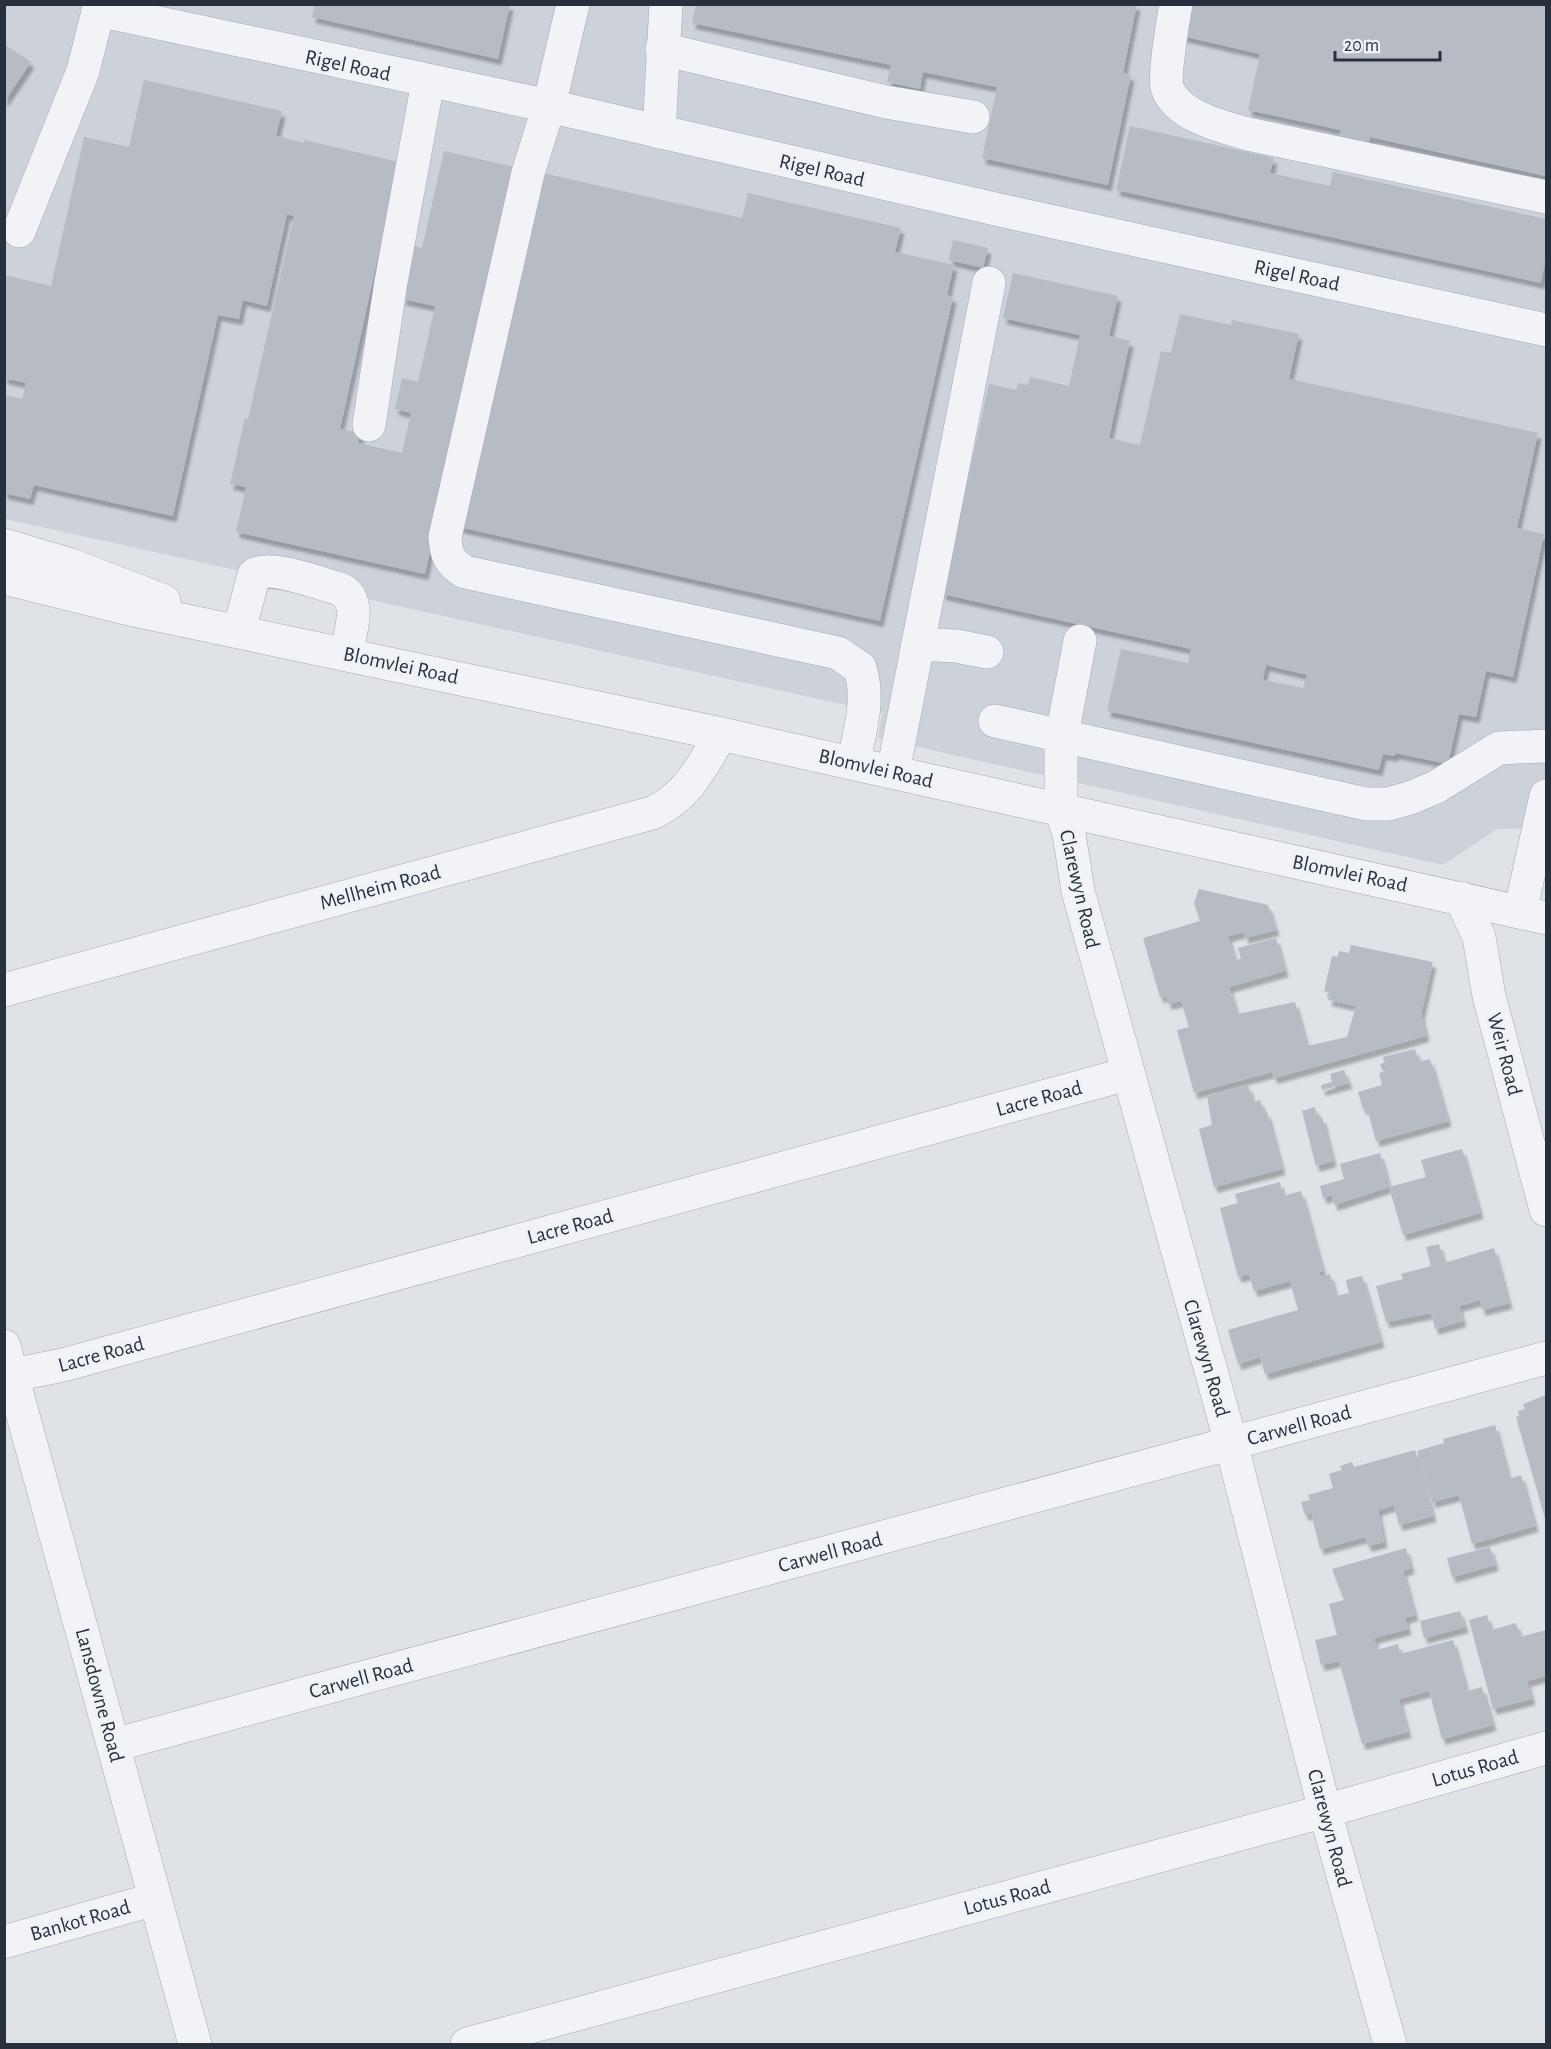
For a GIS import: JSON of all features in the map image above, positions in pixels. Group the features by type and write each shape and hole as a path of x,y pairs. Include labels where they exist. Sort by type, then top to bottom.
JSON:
{"street":[{"path":"573,4 549,106 520,207 445,537 447,555 455,567 465,572 838,653 847,657 860,668 864,692 864,708 853,763"},
{"path":"659,132 666,4"},
{"path":"1176,4 1167,87 1182,108 1215,125 1248,134 1546,197"},
{"path":"19,231 83,71 99,7"},
{"name":"Rigel Road","path":"99,7 428,82 549,106 1004,211 1546,330"},
{"path":"662,49 886,102 973,117"},
{"path":"369,425 391,282 428,82"},
{"path":"893,772 989,284"},
{"name":"Blomvlei Road","path":"4,545 71,565 153,595 204,623"},
{"path":"239,631 254,575 262,570 274,571 340,589 348,594 352,600 353,616 346,653"},
{"name":"Blomvlei Road","path":"4,578 125,608 722,734 1533,915"},
{"name":"Clarewyn Road","path":"1080,641 1062,736 1061,810 1069,834 1078,891 1231,1443 1325,1811 1390,2044"},
{"path":"918,644 956,646 987,652"},
{"path":"995,721 1346,801 1388,804 1436,787 1499,748 1546,746"},
{"name":"Mellheim Road","path":"4,990 652,813 667,806 682,794 693,781 722,734"},
{"path":"1533,915 1546,796"},
{"name":"Weir Road","path":"1461,898 1479,937 1489,996 1546,1210"},
{"name":"Lacre Road","path":"7,1354 63,1365 1127,1074"},
{"name":"Lansdowne Road","path":"7,1354 195,2044"},
{"name":"Carwell Road","path":"114,1745 1546,1358"},
{"name":"Lotus Road","path":"466,2044 1325,1811 1546,1748"},
{"name":"Bankot Road","path":"4,1942 155,1899"}],"shaded area":[{"path":"5,5 1546,5 1546,828 1497,829 1443,865 878,738 882,713 5,519"}],"building":[{"path":"315,4 510,4 498,59 312,17"},
{"path":"696,4 1137,4 1123,73 1131,75 1108,185 982,158 997,87 923,72 920,89 887,82 891,65 692,23"},
{"path":"1189,4 1546,4 1546,176 1370,137 1368,146 1339,139 1341,130 1248,110 1260,54 1182,36"},
{"path":"4,44 31,62 4,102"},
{"path":"144,80 282,111 276,136 304,143 304,140 399,162 340,429 361,433 358,443 402,453 411,413 395,409 402,378 418,382 435,306 402,299 414,246 422,248 444,151 514,167 425,574 236,532 246,487 230,484 245,418 248,419 294,216 287,214 267,306 243,300 239,319 218,315 173,516 34,485 30,499 4,493 4,395 22,399 26,383 4,378 4,275 51,286 84,137 129,147"},
{"path":"1130,126 1274,158 1270,173 1330,186 1333,172 1546,219 1546,258 1541,283 1116,190"},
{"path":"538,172 742,218 748,193 901,228 895,252 954,265 947,295 953,297 880,621 459,527"},
{"path":"953,240 988,248 983,268 949,260"},
{"path":"1013,273 1118,296 1109,336 1130,341 1109,438 1140,445 1161,351 1171,353 1180,314 1231,325 1232,320 1299,334 1289,379 1538,433 1517,528 1544,534 1513,677 1486,671 1476,717 1459,714 1448,764 1395,753 1395,756 1383,754 1379,770 1107,711 1121,649 1188,663 1191,649 942,594 989,384 1016,390 1018,383 1028,385 1030,377 1069,386 1080,335 1003,318","holes":["1266,665 1307,675 1303,688 1263,680"]},
{"path":"1199,889 1268,905 1276,930 1245,938 1244,932 1228,936 1235,960 1241,959 1238,948 1276,938 1285,971 1229,987 1237,1014 1295,1002 1307,1046 1347,1037 1356,1006 1328,1000 1330,993 1324,991 1332,956 1337,957 1339,951 1349,953 1351,945 1433,962 1421,1015 1426,1036 1274,1078 1272,1072 1194,1093 1177,1030 1189,1027 1181,1001 1168,1004 1166,996 1160,997 1143,938 1200,921 1194,903"},
{"path":"1415,1049 1419,1062 1430,1059 1448,1121 1376,1141 1367,1108 1363,1109 1358,1092 1382,1085 1379,1073 1387,1071 1382,1070 1380,1064 1384,1063 1383,1057"},
{"path":"1344,1070 1349,1083 1322,1090 1321,1085 1332,1082 1330,1074"},
{"path":"1248,1085 1253,1102 1260,1100 1264,1112 1267,1112 1282,1169 1214,1187 1199,1129 1212,1125 1207,1096"},
{"path":"1315,1107 1317,1118 1322,1117 1333,1161 1316,1166 1302,1111"},
{"path":"1462,1149 1480,1213 1403,1235 1389,1187 1426,1177 1421,1160"},
{"path":"1380,1153 1389,1187 1334,1205 1332,1195 1323,1198 1320,1186 1344,1179 1340,1164"},
{"path":"1280,1182 1283,1196 1301,1191 1323,1271 1319,1272 1321,1277 1330,1274 1336,1296 1349,1293 1346,1280 1362,1276 1381,1342 1265,1374 1260,1357 1238,1364 1228,1330 1298,1310 1290,1281 1254,1291 1249,1274 1238,1277 1220,1208 1238,1203 1235,1194"},
{"path":"1439,1244 1444,1263 1494,1248 1509,1303 1482,1310 1480,1300 1459,1306 1463,1321 1435,1329 1431,1313 1386,1322 1376,1286 1403,1279 1401,1274 1431,1266 1426,1247"},
{"path":"1546,1395 1546,1522 1516,1417 1519,1416 1518,1411 1525,1409 1523,1404"},
{"path":"1495,1425 1509,1479 1521,1475 1535,1526 1472,1544 1459,1495 1432,1502 1417,1451 1444,1443 1443,1439"},
{"path":"1415,1450 1433,1516 1399,1525 1394,1505 1378,1510 1384,1542 1368,1546 1365,1537 1320,1549 1311,1513 1305,1515 1301,1502 1310,1500 1308,1495 1333,1488 1329,1474 1342,1470 1340,1466 1352,1462 1354,1467"},
{"path":"1490,1547 1495,1565 1452,1577 1447,1558"},
{"path":"1406,1548 1411,1568 1403,1571 1415,1615 1405,1618 1408,1629 1374,1638 1377,1650 1398,1644 1400,1654 1453,1640 1467,1691 1482,1687 1493,1725 1442,1739 1429,1691 1399,1699 1408,1732 1362,1744 1339,1661 1321,1665 1315,1640 1337,1635 1329,1604 1344,1600 1332,1569"},
{"path":"1460,1611 1465,1627 1424,1638 1420,1621"},
{"path":"1487,1615 1491,1630 1516,1623 1520,1637 1546,1630 1546,1676 1527,1681 1532,1699 1493,1709 1469,1620"}]}
